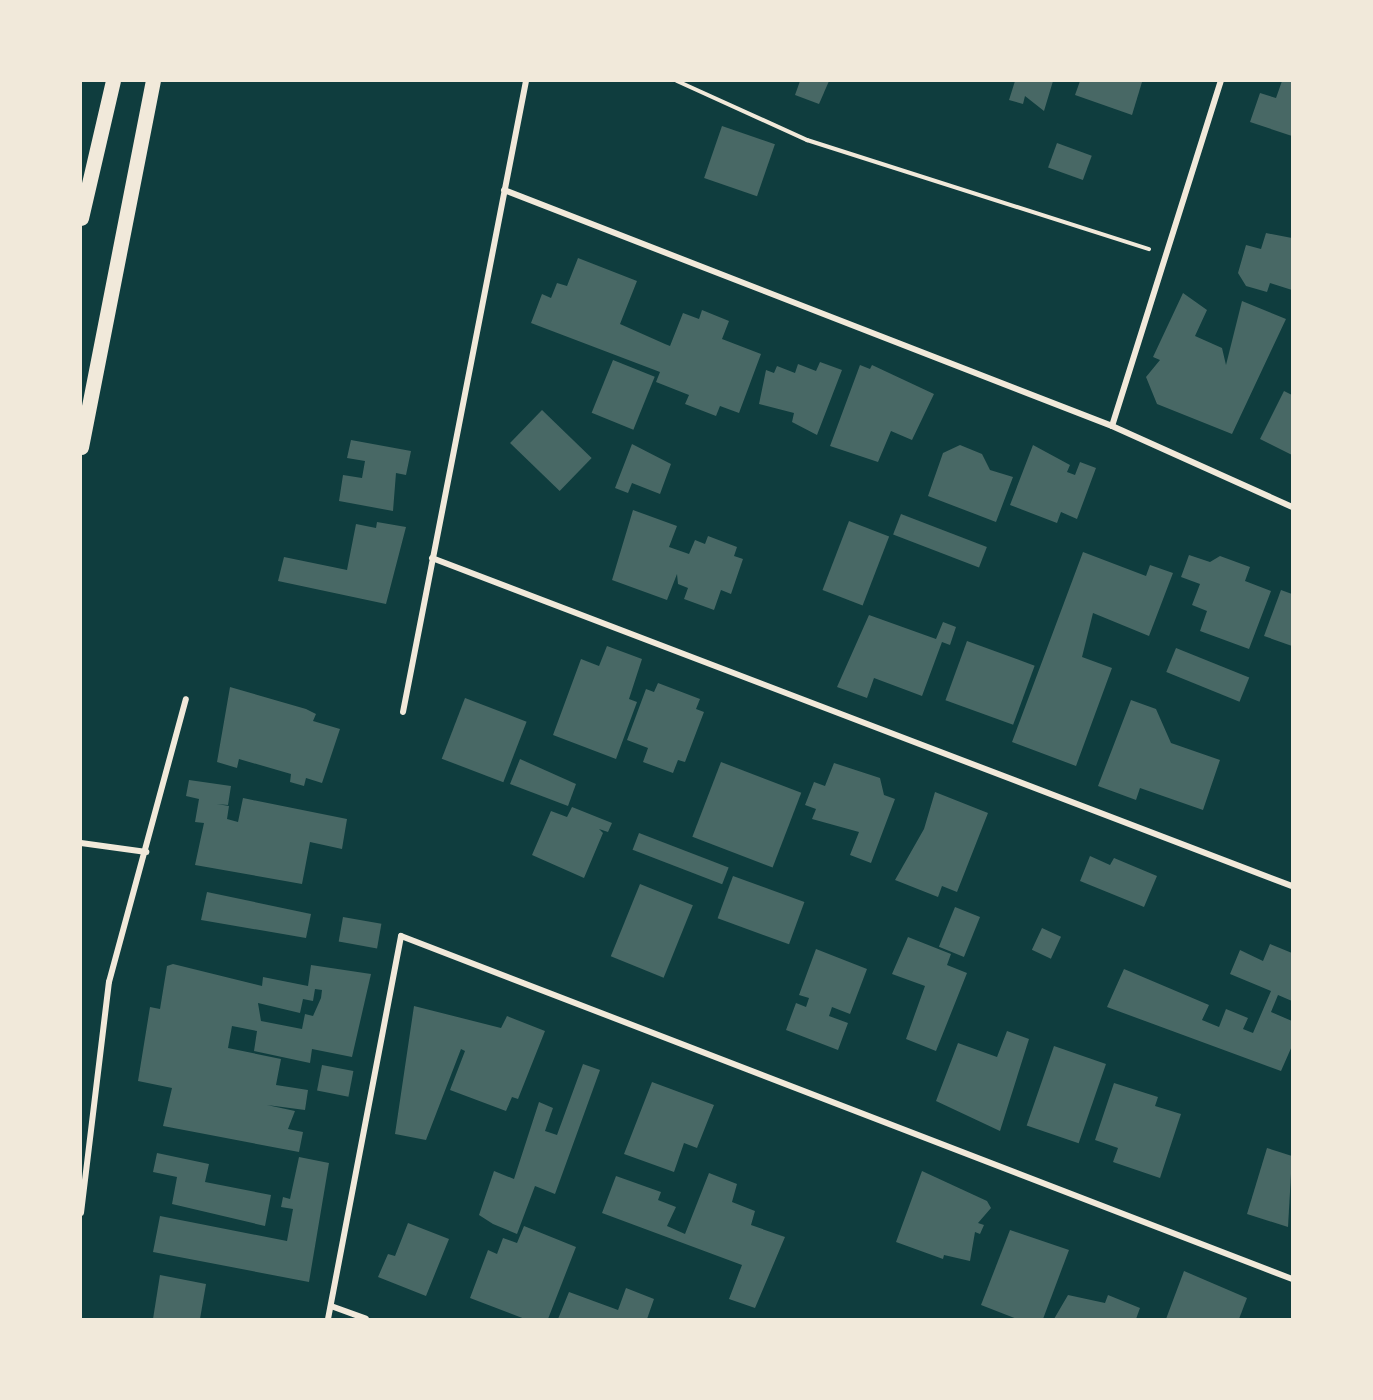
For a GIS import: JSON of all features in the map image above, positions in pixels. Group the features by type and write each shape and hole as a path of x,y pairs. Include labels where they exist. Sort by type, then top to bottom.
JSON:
{"main road":[{"path":"81,218 85,180 113,81"},
{"path":"81,447 153,81"}],"street":[{"path":"403,712 526,81"},
{"path":"1112,426 1221,81"},
{"path":"504,190 1112,426 1292,507"},
{"path":"432,558 1292,886"},
{"path":"81,1213 109,982 186,699"},
{"path":"81,843 146,852"},
{"path":"328,1319 401,936 1292,1279"},
{"path":"331,1306 366,1319"}],"path":[{"path":"677,81 807,141 1166,254"}],"building":[{"path":"800,81 829,81 819,104 795,95"},
{"path":"1015,81 1053,81 1044,111 1025,96 1023,104 1009,100"},
{"path":"1080,81 1142,82 1132,115 1075,95"},
{"path":"1282,81 1292,81 1292,136 1250,122 1260,93 1276,98"},
{"path":"722,126 775,144 757,196 704,178"},
{"path":"1057,143 1092,156 1083,180 1048,167"},
{"path":"1266,233 1292,238 1292,290 1270,283 1267,292 1246,286 1238,273 1246,245 1261,249"},
{"path":"578,258 637,281 620,324 665,344 670,346 683,313 699,319 702,310 729,321 722,339 761,354 739,413 720,406 716,416 685,404 689,395 656,382 660,372 531,323 542,294 551,298 557,283 567,286"},
{"path":"1183,293 1207,310 1195,336 1222,348 1226,365 1242,301 1286,319 1232,434 1157,404 1146,377 1160,360 1153,357"},
{"path":"613,360 655,377 633,430 592,413"},
{"path":"820,362 842,370 817,435 792,422 794,413 759,404 766,370 774,373 777,366 795,373 798,364 816,371"},
{"path":"860,365 870,369 872,365 934,394 912,440 891,431 878,462 830,446"},
{"path":"1284,391 1292,395 1292,455 1260,439"},
{"path":"542,410 592,458 560,491 510,443"},
{"path":"351,440 411,451 406,475 396,473 393,511 339,501 343,475 362,478 365,461 347,458"},
{"path":"632,444 671,464 660,494 632,483 628,493 615,488"},
{"path":"960,445 982,454 990,470 1013,477 996,522 928,496 943,453"},
{"path":"1033,445 1070,465 1067,472 1075,475 1080,462 1096,468 1077,519 1061,512 1057,523 1010,505"},
{"path":"633,510 677,526 669,547 689,554 695,540 705,544 708,536 737,547 734,556 743,559 731,594 721,590 714,610 684,599 688,588 678,584 677,574 667,600 612,580"},
{"path":"901,514 987,547 979,568 893,535"},
{"path":"849,521 889,536 863,605 822,590"},
{"path":"377,522 406,527 386,604 278,581 284,557 347,570 356,524 376,528"},
{"path":"1083,552 1146,576 1150,565 1173,573 1149,636 1093,613 1082,657 1112,668 1076,766 1012,742"},
{"path":"1189,555 1210,562 1220,556 1250,567 1245,581 1271,591 1249,649 1200,631 1207,611 1192,605 1200,584 1181,577"},
{"path":"1281,590 1292,594 1292,646 1264,636"},
{"path":"869,615 936,639 943,622 956,627 950,645 942,642 922,696 874,678 867,698 837,687"},
{"path":"967,641 1035,666 1013,725 945,700"},
{"path":"607,646 642,659 629,699 637,702 616,759 553,735 581,659 599,666"},
{"path":"1176,648 1249,678 1240,702 1166,672"},
{"path":"658,683 700,699 696,709 704,712 685,762 678,760 673,773 643,762 648,748 627,740 646,689 654,692"},
{"path":"230,687 306,709 316,714 313,721 340,729 322,783 306,778 304,786 290,782 291,774 239,759 237,768 217,762"},
{"path":"465,698 527,722 503,782 442,759"},
{"path":"1131,700 1156,709 1171,743 1220,760 1203,810 1140,788 1136,800 1098,786"},
{"path":"520,759 576,784 568,806 510,784"},
{"path":"721,762 801,793 773,868 692,837"},
{"path":"834,763 880,778 884,795 895,799 871,863 850,855 859,832 812,819 816,809 805,805 814,782 825,786"},
{"path":"189,780 231,786 228,805 217,804 229,806 227,819 238,822 243,798 347,819 342,849 310,842 302,884 195,865 204,823 195,822 199,799 186,796"},
{"path":"935,792 988,813 957,892 942,886 938,897 895,880 924,829"},
{"path":"572,807 612,823 608,832 599,829 603,833 584,878 532,855 551,811 567,817"},
{"path":"639,833 729,867 722,884 633,850"},
{"path":"1090,856 1110,865 1114,858 1157,876 1144,907 1080,881"},
{"path":"733,876 804,902 789,944 718,918"},
{"path":"640,884 693,905 664,978 611,956"},
{"path":"207,892 311,914 306,938 201,920"},
{"path":"955,907 980,917 964,957 939,947"},
{"path":"343,917 381,924 377,948 339,942"},
{"path":"1042,928 1061,937 1051,959 1032,950"},
{"path":"908,937 951,954 947,965 967,973 936,1051 906,1039 925,986 892,974"},
{"path":"1270,944 1292,953 1292,1001 1278,995 1271,1012 1292,1021 1292,1046 1281,1071 1107,1007 1124,969 1209,1005 1202,1020 1219,1027 1226,1009 1248,1018 1243,1029 1253,1033 1271,991 1230,974 1240,950 1263,961"},
{"path":"816,949 867,969 850,1014 832,1007 829,1016 848,1023 838,1050 786,1030 796,1003 806,1007 809,998 799,995"},
{"path":"173,964 262,986 263,977 308,986 311,965 371,974 352,1057 312,1049 310,1063 254,1051 257,1031 232,1026 228,1048 281,1059 276,1085 308,1090 305,1110 267,1105 295,1111 288,1129 303,1132 299,1152 163,1126 172,1088 138,1081 150,1007 160,1009 167,966","holes":["315,989 322,990 313,1016 305,1014 302,1029 261,1021 258,1003 300,1013 303,999 313,1001"]},
{"path":"414,1006 501,1028 507,1016 545,1031 518,1099 512,1097 506,1111 450,1090 465,1051 461,1049 426,1140 395,1134"},
{"path":"1007,1031 1029,1039 1000,1131 936,1101 958,1043 997,1057"},
{"path":"1054,1046 1106,1064 1079,1143 1027,1125"},
{"path":"583,1064 600,1070 555,1194 535,1186 517,1234 493,1224 479,1215 494,1171 514,1179 539,1102 553,1108 545,1131 557,1135"},
{"path":"322,1065 353,1071 348,1097 317,1091"},
{"path":"652,1082 714,1105 697,1148 684,1143 674,1172 624,1154"},
{"path":"1114,1083 1158,1097 1155,1106 1181,1114 1160,1178 1113,1162 1118,1148 1095,1140"},
{"path":"1267,1148 1292,1156 1288,1227 1247,1214"},
{"path":"157,1153 209,1164 205,1182 271,1195 265,1226 172,1204 177,1177 153,1172"},
{"path":"299,1157 329,1163 309,1282 153,1252 160,1216 287,1241 293,1209 281,1207 283,1197 290,1199"},
{"path":"922,1171 987,1201 991,1208 978,1223 984,1225 980,1234 975,1232 970,1261 944,1255 943,1259 896,1242"},
{"path":"709,1173 737,1184 732,1202 755,1211 751,1225 785,1237 755,1308 729,1299 742,1265 602,1213 616,1176 661,1192 658,1200 676,1207 667,1226 685,1234"},
{"path":"408,1223 449,1239 426,1296 378,1277 388,1254 395,1256"},
{"path":"524,1226 576,1247 548,1319 525,1319 470,1298 488,1250 497,1254 503,1238 517,1243"},
{"path":"1010,1230 1069,1250 1043,1319 1017,1319 981,1305"},
{"path":"1184,1271 1247,1298 1239,1319 1166,1319"},
{"path":"160,1275 206,1284 200,1319 153,1319"},
{"path":"626,1288 654,1299 647,1319 558,1319 569,1292 618,1310"},
{"path":"1068,1295 1105,1303 1108,1295 1140,1308 1136,1319 1054,1319"}]}
